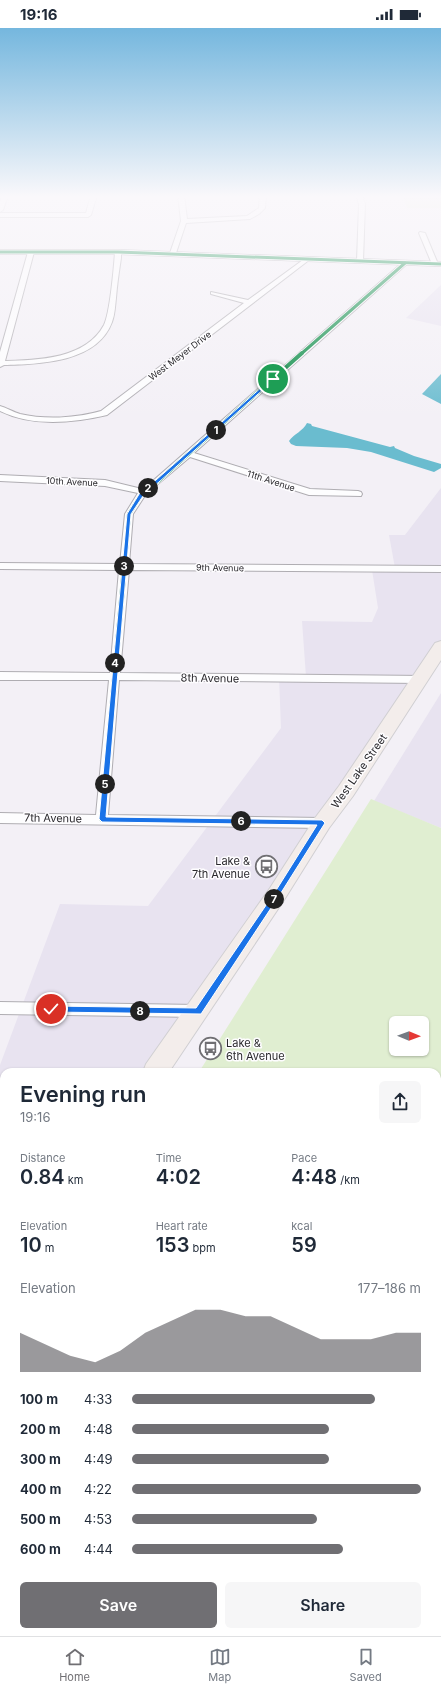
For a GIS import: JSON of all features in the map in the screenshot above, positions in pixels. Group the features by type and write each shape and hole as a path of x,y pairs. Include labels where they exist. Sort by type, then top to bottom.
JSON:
{"main road":[{"name":"West Lake Street","path":"158,1068 277,894 322,823 346,792 441,647"}],"street":[{"path":"26,270 0,364 46,360 83,349 98,338 102,334 109,319 116,270"},
{"name":"West Meyer Drive","path":"0,408 8,413 26,417 60,419 93,417 110,410 293,270"},
{"path":"102,819 129,514 143,492 397,270"},
{"path":"213,293 250,303"},
{"name":"11th Avenue","path":"188,454 299,490 309,492 358,494"},
{"name":"10th Avenue","path":"0,478 105,483 143,492"},
{"name":"9th Avenue","path":"0,566 441,570"},
{"name":"8th Avenue","path":"0,676 421,678"},
{"name":"7th Avenue","path":"0,818 322,823"},
{"path":"0,1008 198,1011"}],"shaded area":[{"path":"441,285 441,326 406,318"},
{"path":"441,488 441,568 395,568 389,535 405,535"},
{"path":"372,570 441,571 441,642 196,1008 146,1068 0,1068 60,904 148,906 281,728 279,677 306,677 302,621 372,622 378,608"},
{"path":"441,693 441,828 374,801"}],"green space":[{"path":"371,799 441,828 441,1068 202,1068"}],"water":[{"path":"441,374 441,404 422,394"},
{"path":"307,423 311,424 312,426 390,447 394,446 395,448 414,456 441,464 441,468 434,472 371,452 347,448 296,446 291,444 289,441"}],"cycle path":[{"path":"102,819 129,514 143,492 158,481 397,270"}],"place":[{"name":"Lake & 7th Avenue","path":"266,867"},
{"name":"Lake & 6th Avenue","path":"210,1049"}],"route":[{"path":"51,1009 198,1011 277,894 322,823 102,819 129,514 143,492 158,481 273,379"}]}
